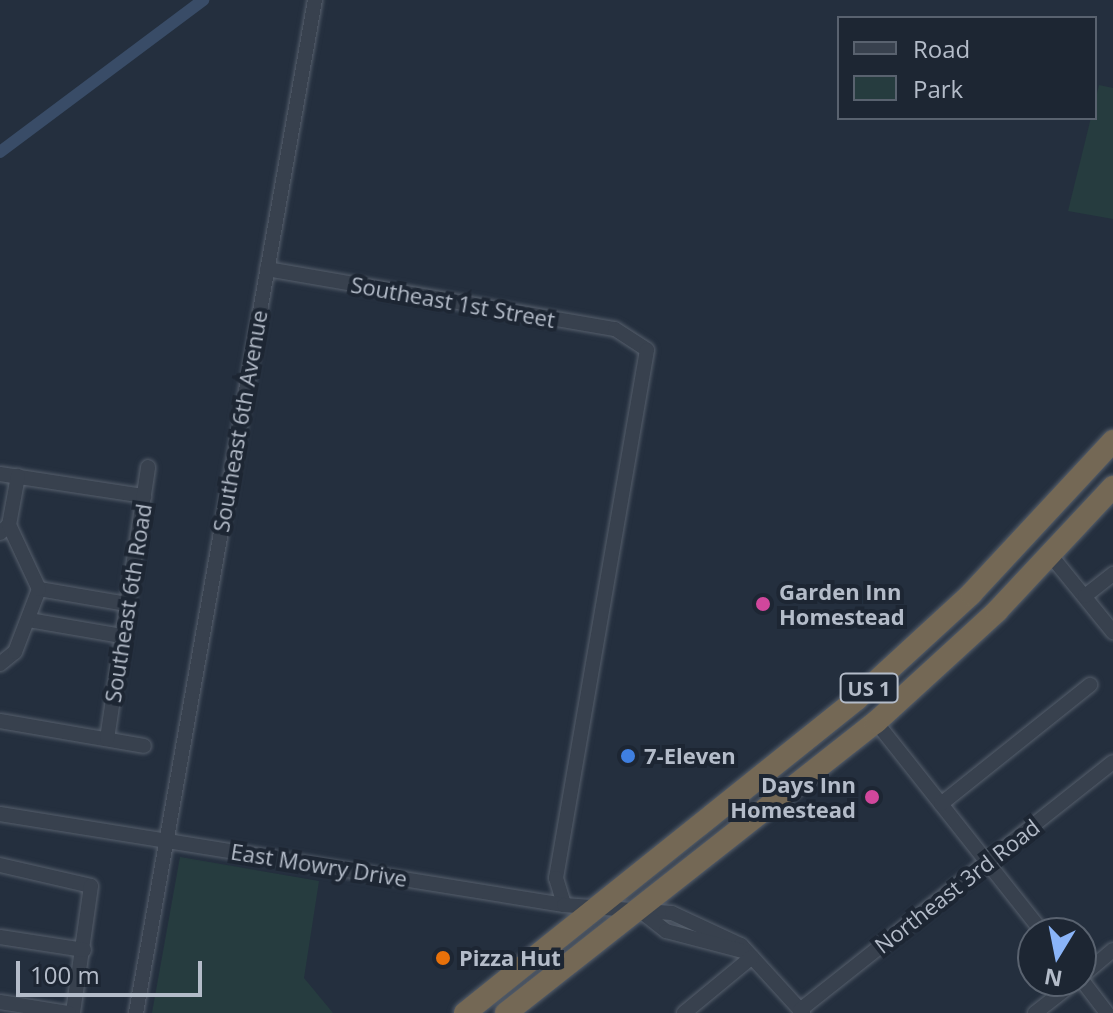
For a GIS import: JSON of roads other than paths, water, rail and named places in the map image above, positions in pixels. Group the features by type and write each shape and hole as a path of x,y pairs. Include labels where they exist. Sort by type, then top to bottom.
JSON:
{"highway":[{"name":"US 1","path":"465,1013 857,699 1022,543 1113,441"},
{"path":"1052,557 1054,531 1113,461"},
{"name":"US 1","path":"506,1013 876,722 1052,557 1113,487"},
{"path":"940,665 947,635 1020,563 1022,543"}],"street":[{"name":"Southeast 6th Avenue","path":"136,1013 315,0"},
{"name":"Southeast 1st Street","path":"267,269 639,338 647,363 556,878"},
{"name":"Southeast 6th Road","path":"107,739 148,467"},
{"path":"0,474 144,496"},
{"path":"0,664 15,652 39,589 4,529 18,476"},
{"path":"1052,557 1113,632"},
{"path":"1085,596 1113,574"},
{"path":"39,589 127,604"},
{"path":"29,620 122,636"},
{"path":"941,804 1090,685"},
{"path":"0,721 144,746"},
{"path":"876,722 1031,917"},
{"name":"Northeast 3rd Road","path":"802,1012 1113,762"},
{"name":"East Mowry Drive","path":"0,814 564,905 638,909"},
{"path":"0,865 89,883 84,950 71,1013 0,1002"},
{"path":"536,900 556,878"},
{"path":"556,878 564,905"},
{"path":"638,909 666,931 747,954 802,1012"},
{"path":"0,937 84,950"},
{"path":"1097,964 1113,950"},
{"path":"684,1013 735,972 747,954"},
{"path":"1035,1013 1056,997"},
{"path":"1094,997 1107,1013"}],"waterway":[{"path":"0,152 203,0"}],"place":[{"name":"Garden Inn Homestead","path":"763,604"},
{"name":"7-Eleven","path":"628,756"},
{"name":"Days Inn Homestead","path":"872,797"},
{"name":"Pizza Hut","path":"443,958"}]}
